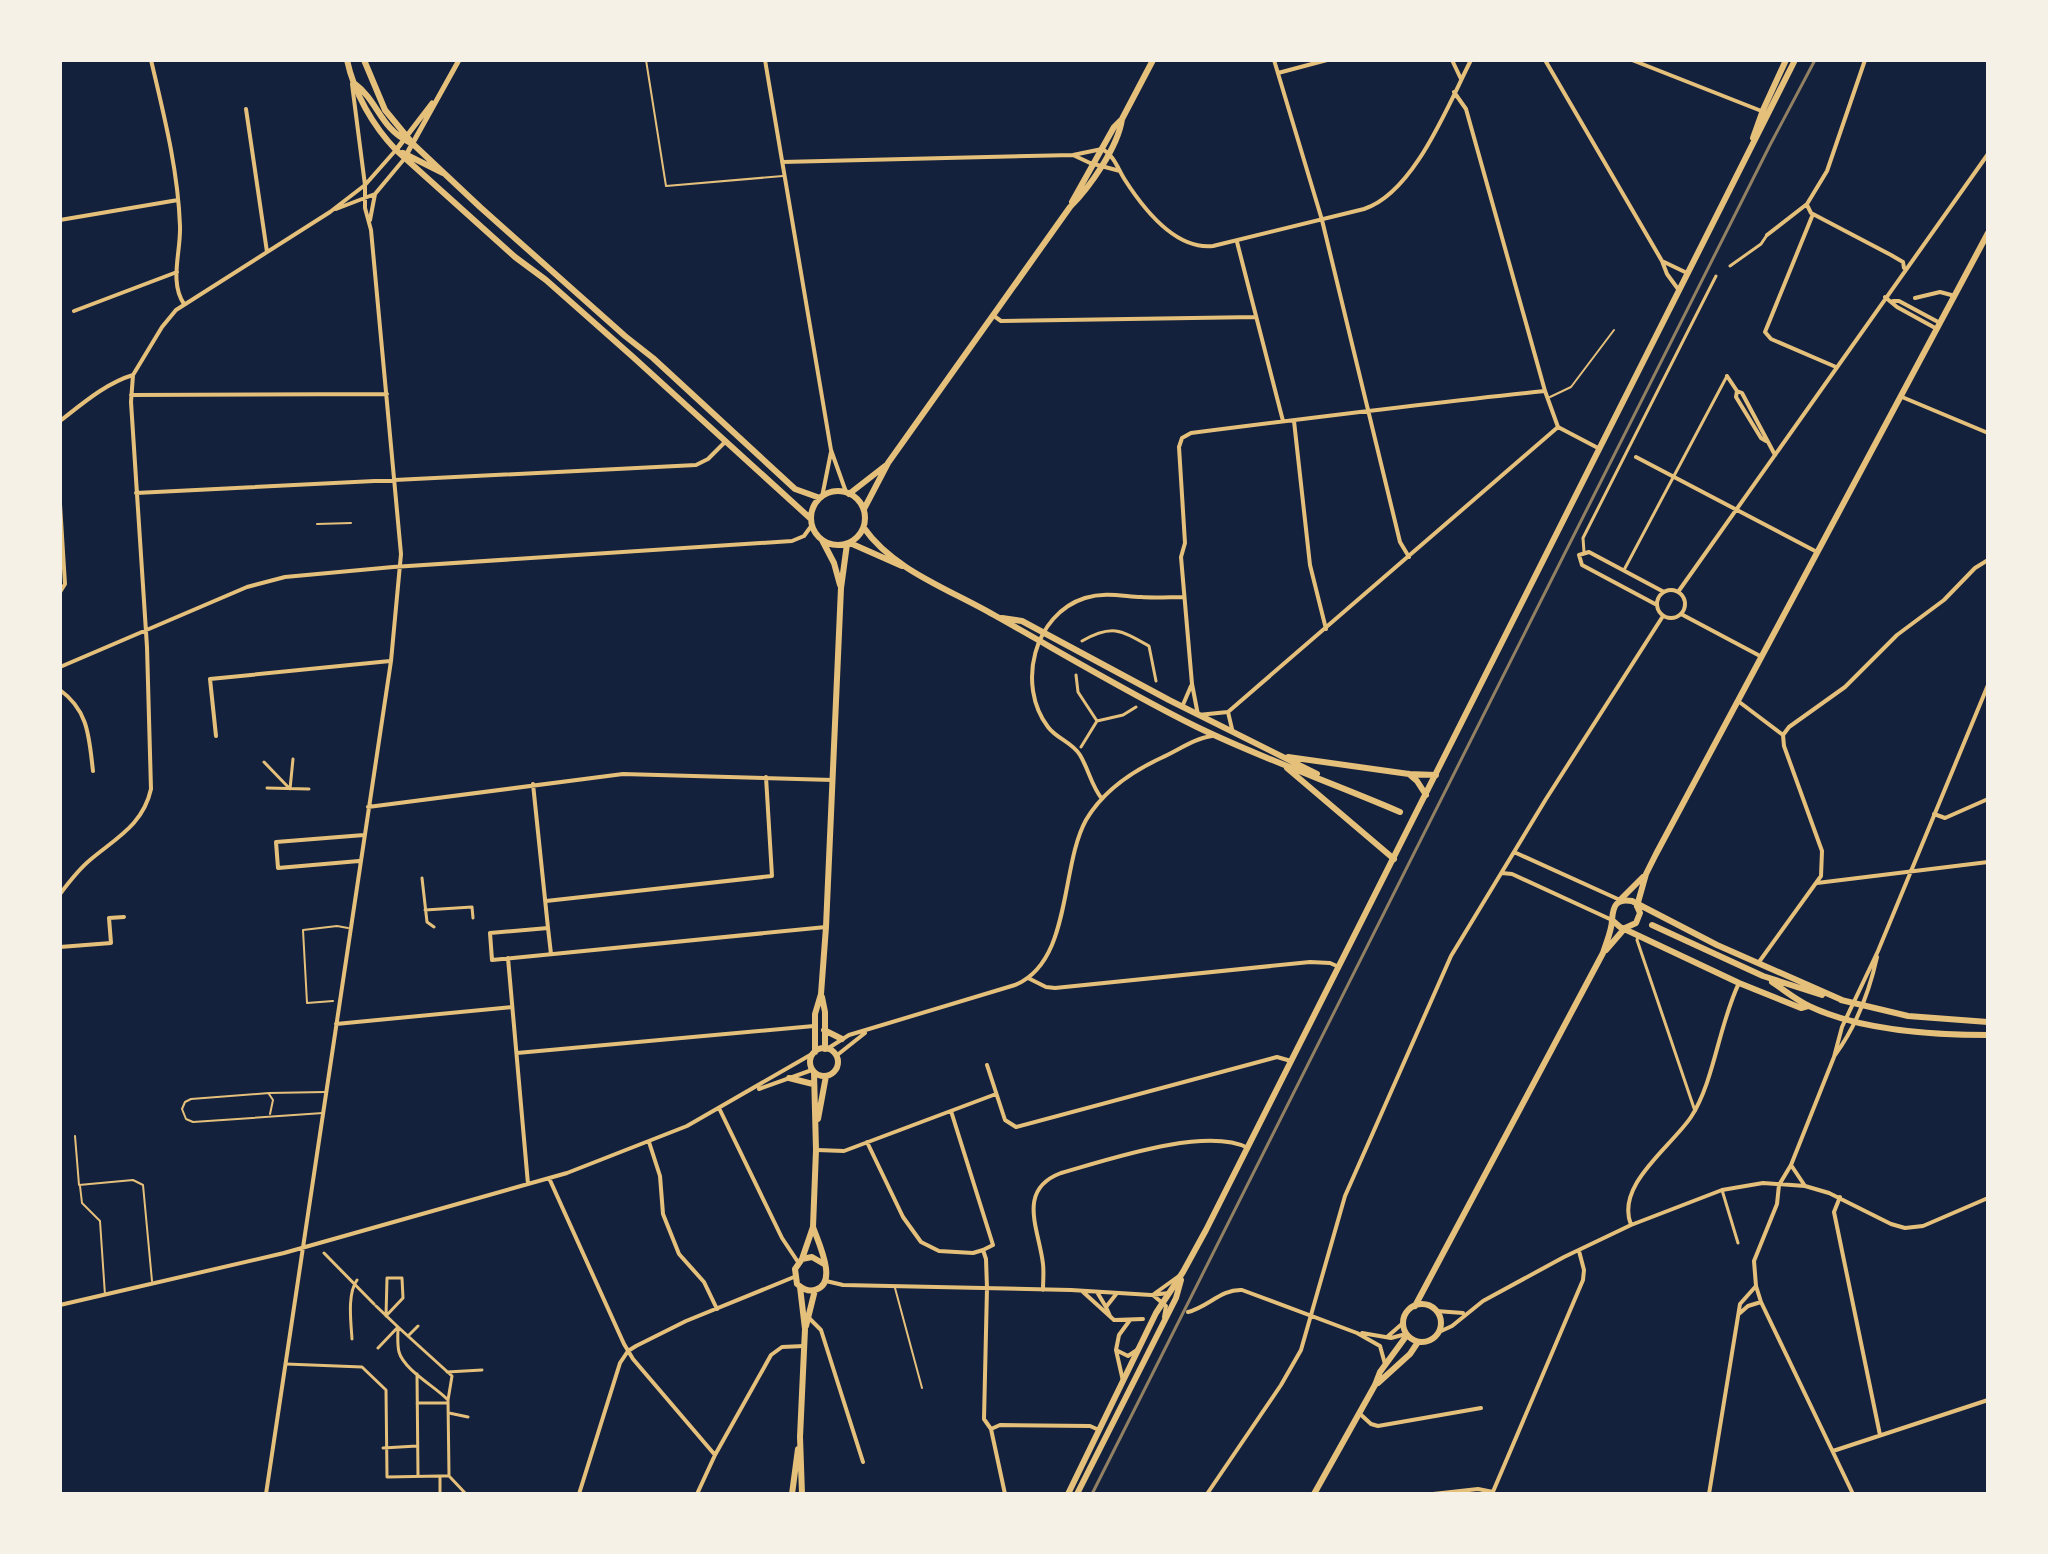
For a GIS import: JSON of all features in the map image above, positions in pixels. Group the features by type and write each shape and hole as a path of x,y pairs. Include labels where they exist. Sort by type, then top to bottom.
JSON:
{"main road":[{"path":"347,60 352,82 381,132 396,150 446,175"},
{"path":"364,60 385,110 405,138"},
{"path":"1153,60 1122,119 1114,127 1097,165 1075,192 1070,207 888,463 864,509 864,528 878,546 911,569 1039,642 1214,735 1400,812"},
{"path":"1766,113 1786,60"},
{"path":"1068,1494 1156,1313 1183,1272 1248,1148 1795,60"},
{"path":"352,82 366,92 389,128 413,144 592,307 663,366 795,489 821,498"},
{"path":"406,156 726,441 812,522 834,563 841,588"},
{"path":"1603,953 1625,928 1638,921 1640,913 1637,906 1646,874 1988,233"},
{"path":"847,493 888,463"},
{"path":"812,522 813,509 821,498 831,492 847,493 864,509"},
{"path":"802,1494 800,1437 805,1315 800,1287 794,1277 813,1227 816,1126 810,1062 814,1053 814,1026 821,994 826,927 841,588 849,543 864,528"},
{"path":"822,540 832,545 849,543 911,569"},
{"path":"998,617 1022,621 1333,783"},
{"path":"1288,757 1436,775"},
{"path":"1285,766 1394,859"},
{"path":"1409,774 1426,795"},
{"path":"1429,1281 1433,1309 1441,1321 1439,1332 1431,1340 1418,1342 1407,1335 1403,1323 1406,1313 1415,1306 1429,1281 1603,953 1612,908 1646,874"},
{"path":"1620,900 1628,900 1852,1004 1923,1019 1988,1022"},
{"path":"1612,920 1620,927 1739,983 1801,1008 1808,1006"},
{"path":"1652,925 1763,976 1842,1000"},
{"path":"1763,976 1808,1006 1846,1018 1925,1032 1988,1035"},
{"path":"816,1126 826,1076 836,1068 836,1056 826,1049 821,994"},
{"path":"824,1030 842,1039"},
{"path":"814,1053 826,1049"},
{"path":"813,1071 826,1076"},
{"path":"789,1078 813,1084"},
{"path":"805,1315 815,1290 826,1281 827,1273 813,1227"},
{"path":"800,1261 817,1258 824,1264"},
{"path":"1077,1494 1160,1331 1179,1291 1183,1272"},
{"path":"800,1287 815,1290"},
{"path":"1415,1306 1433,1309"},
{"path":"1314,1494 1385,1364 1407,1335"},
{"path":"1375,1385 1410,1354 1418,1342"},
{"path":"1119,1411 1124,1383"},
{"path":"792,1494 793,1468 800,1437"}],"street":[{"path":"151,60 169,136 178,200 180,231 176,289 184,304"},
{"path":"266,1494 391,661 400,566 396,481 370,220 375,194 406,156 459,60"},
{"path":"765,60 831,450 847,493"},
{"path":"1274,60 1322,220 1400,542 1409,557"},
{"path":"1278,73 1327,60"},
{"path":"1452,60 1461,79"},
{"path":"782,162 1073,155 1105,151 1147,209 1183,241 1201,247 1375,205 1397,188 1415,165 1471,60"},
{"path":"1545,60 1679,290"},
{"path":"1632,60 1766,113"},
{"path":"1730,266 1807,204 1829,166 1865,60"},
{"path":"352,82 366,214 370,220"},
{"path":"1454,92 1466,109 1545,391 1558,427 1600,448"},
{"path":"60,894 86,863 133,826 149,798 151,768 131,395 133,375 167,321 184,304 330,212 365,185 438,97"},
{"path":"246,109 267,252"},
{"path":"1678,592 1988,154"},
{"path":"1073,155 1120,171"},
{"path":"330,212 375,194"},
{"path":"60,220 178,200"},
{"path":"1807,204 1813,214 1901,261 1904,270"},
{"path":"1813,214 1765,332 1769,338 1836,367"},
{"path":"1236,241 1283,421"},
{"path":"1662,261 1687,273"},
{"path":"74,311 177,272"},
{"path":"1663,616 1657,605 1582,565 1579,558 1584,552 1583,538 1716,276"},
{"path":"1915,298 1940,292 1955,296"},
{"path":"1885,297 1897,307 1938,326"},
{"path":"994,316 1001,321 1256,317"},
{"path":"60,421 106,388 133,375"},
{"path":"1624,571 1727,376 1737,391 1742,393 1775,455"},
{"path":"1545,391 1283,421 1191,433 1182,438 1179,447 1185,543 1181,557 1192,684 1198,715 1228,712 1558,427"},
{"path":"131,395 387,394"},
{"path":"1900,396 1988,433"},
{"path":"1294,421 1310,565 1326,629"},
{"path":"136,493 696,465 708,459 726,441"},
{"path":"821,498 831,450"},
{"path":"1636,457 1817,552"},
{"path":"60,504 65,584 60,592"},
{"path":"60,667 247,587 276,579 400,566 792,541 804,536 812,522"},
{"path":"1584,552 1664,592 1678,592"},
{"path":"1758,963 1823,872 1822,851 1783,735 1789,727 1849,684 1897,635 1988,560"},
{"path":"1657,605 1664,592"},
{"path":"1663,616 1673,618 1681,614 1685,602 1678,592"},
{"path":"1102,799 1091,785 1076,751 1050,729 1038,707 1032,671 1039,642 1063,610 1090,597 1119,594 1184,597"},
{"path":"1681,614 1762,657"},
{"path":"1207,1494 1286,1378 1303,1345 1345,1196 1451,956 1663,616"},
{"path":"1082,641 1107,630 1120,630 1149,646 1156,681"},
{"path":"216,736 210,679 391,661"},
{"path":"1076,675 1078,692 1097,721"},
{"path":"1182,707 1192,684"},
{"path":"1853,1494 1761,1302 1754,1261 1777,1204 1779,1185 1791,1165 1834,1057 1846,1018 1878,951 1988,685"},
{"path":"60,690 75,702 83,715 93,771"},
{"path":"1738,701 1783,735"},
{"path":"1081,747 1097,721 1123,715 1136,707"},
{"path":"1228,712 1232,731"},
{"path":"826,1049 842,1039 1030,979 1043,962 1057,928 1082,829 1102,799 1134,772 1214,735"},
{"path":"290,789 293,759"},
{"path":"264,762 290,789"},
{"path":"368,807 640,773 833,780"},
{"path":"546,901 772,876 766,777"},
{"path":"533,784 551,954"},
{"path":"267,788 309,789"},
{"path":"1934,814 1945,818 1988,799"},
{"path":"360,861 278,868 276,842 364,835"},
{"path":"1514,852 1620,900"},
{"path":"1817,883 1988,862"},
{"path":"1502,873 1512,874 1612,920"},
{"path":"422,878 427,922 434,927"},
{"path":"425,910 472,907 473,918"},
{"path":"60,947 111,943 109,918 124,917"},
{"path":"548,928 490,933 492,960 826,927"},
{"path":"1639,936 1637,940 1695,1111"},
{"path":"1834,1057 1862,1007 1872,981 1878,951"},
{"path":"508,958 528,1184"},
{"path":"1030,979 1052,988 1310,962 1330,963 1339,967"},
{"path":"1631,1225 1627,1207 1635,1185 1695,1111 1726,1013 1739,983"},
{"path":"336,1024 513,1007"},
{"path":"517,1053 814,1026"},
{"path":"836,1056 867,1031"},
{"path":"60,1305 302,1248 549,1178 649,1142 749,1092 814,1053"},
{"path":"987,1065 1007,1123 1019,1127 1277,1057 1291,1061"},
{"path":"749,1092 813,1071"},
{"path":"816,1150 840,1152 996,1094"},
{"path":"719,1108 782,1238 800,1261"},
{"path":"867,1142 903,1217 921,1242 939,1251 973,1253 983,1250 993,1245 951,1111"},
{"path":"1043,1290 1043,1264 1033,1206 1037,1193 1050,1178 1164,1146 1230,1140 1248,1148"},
{"path":"649,1142 660,1172 663,1214 680,1257 707,1286 717,1309"},
{"path":"1791,1165 1805,1186"},
{"path":"549,1178 628,1351 715,1455"},
{"path":"1439,1332 1509,1285 1631,1225 1722,1190 1756,1183 1805,1186 1840,1197 1897,1226 1914,1228 1988,1198"},
{"path":"1722,1190 1738,1243"},
{"path":"1840,1197 1834,1212 1880,1435"},
{"path":"983,1250 987,1288 984,1419 991,1429 1005,1494"},
{"path":"1433,1494 1478,1489 1493,1493 1583,1280 1579,1251"},
{"path":"324,1253 355,1281 386,1316 452,1376 448,1401 449,1476 467,1493"},
{"path":"1151,1295 1183,1272"},
{"path":"385,1276 402,1278 404,1296 386,1316 385,1276"},
{"path":"579,1494 620,1363 628,1351 686,1321 794,1277"},
{"path":"352,1339 355,1281"},
{"path":"826,1281 843,1285 1151,1295 1179,1291"},
{"path":"1709,1494 1741,1301 1756,1286"},
{"path":"1082,1291 1111,1318 1121,1321 1143,1319"},
{"path":"1097,1292 1111,1318"},
{"path":"1188,1312 1225,1292 1248,1292 1357,1333 1380,1346 1385,1364"},
{"path":"1106,1307 1117,1293"},
{"path":"1151,1295 1164,1302 1166,1309 1160,1331"},
{"path":"1151,1295 1156,1313"},
{"path":"1740,1313 1748,1306 1761,1302"},
{"path":"1433,1309 1465,1312"},
{"path":"805,1315 821,1330 863,1462"},
{"path":"1124,1383 1116,1350 1119,1335 1130,1320"},
{"path":"1386,1338 1403,1323"},
{"path":"409,1335 418,1326"},
{"path":"378,1348 398,1327"},
{"path":"398,1327 399,1355 428,1386 435,1387 448,1401"},
{"path":"1357,1333 1386,1338 1407,1335"},
{"path":"697,1494 715,1455 771,1355 782,1347 804,1346"},
{"path":"1116,1350 1128,1356 1138,1349"},
{"path":"286,1364 362,1367 386,1390 386,1478 449,1476"},
{"path":"407,1372 411,1367"},
{"path":"447,1372 482,1370"},
{"path":"417,1374 418,1476"},
{"path":"1833,1451 1988,1400"},
{"path":"417,1403 448,1401"},
{"path":"1359,1413 1378,1426 1481,1408"},
{"path":"449,1413 468,1417"},
{"path":"991,1429 1000,1425 1087,1426 1100,1431"},
{"path":"385,1447 404,1449 417,1446"},
{"path":"440,1476 440,1494"}],"lane":[{"path":"646,60 666,186 784,176"},
{"path":"1548,398 1571,387 1614,330"},
{"path":"317,524 351,523"},
{"path":"333,1001 307,1003 303,930 337,926 349,928"},
{"path":"323,1113 193,1122 186,1119 182,1112 185,1102 191,1099 326,1092"},
{"path":"269,1093 273,1100 269,1116"},
{"path":"75,1136 82,1203 100,1221 105,1295"},
{"path":"79,1185 133,1180 142,1183 152,1283"},
{"path":"895,1286 922,1388"}],"railway":[{"path":"1092,1494 1815,60"}]}
